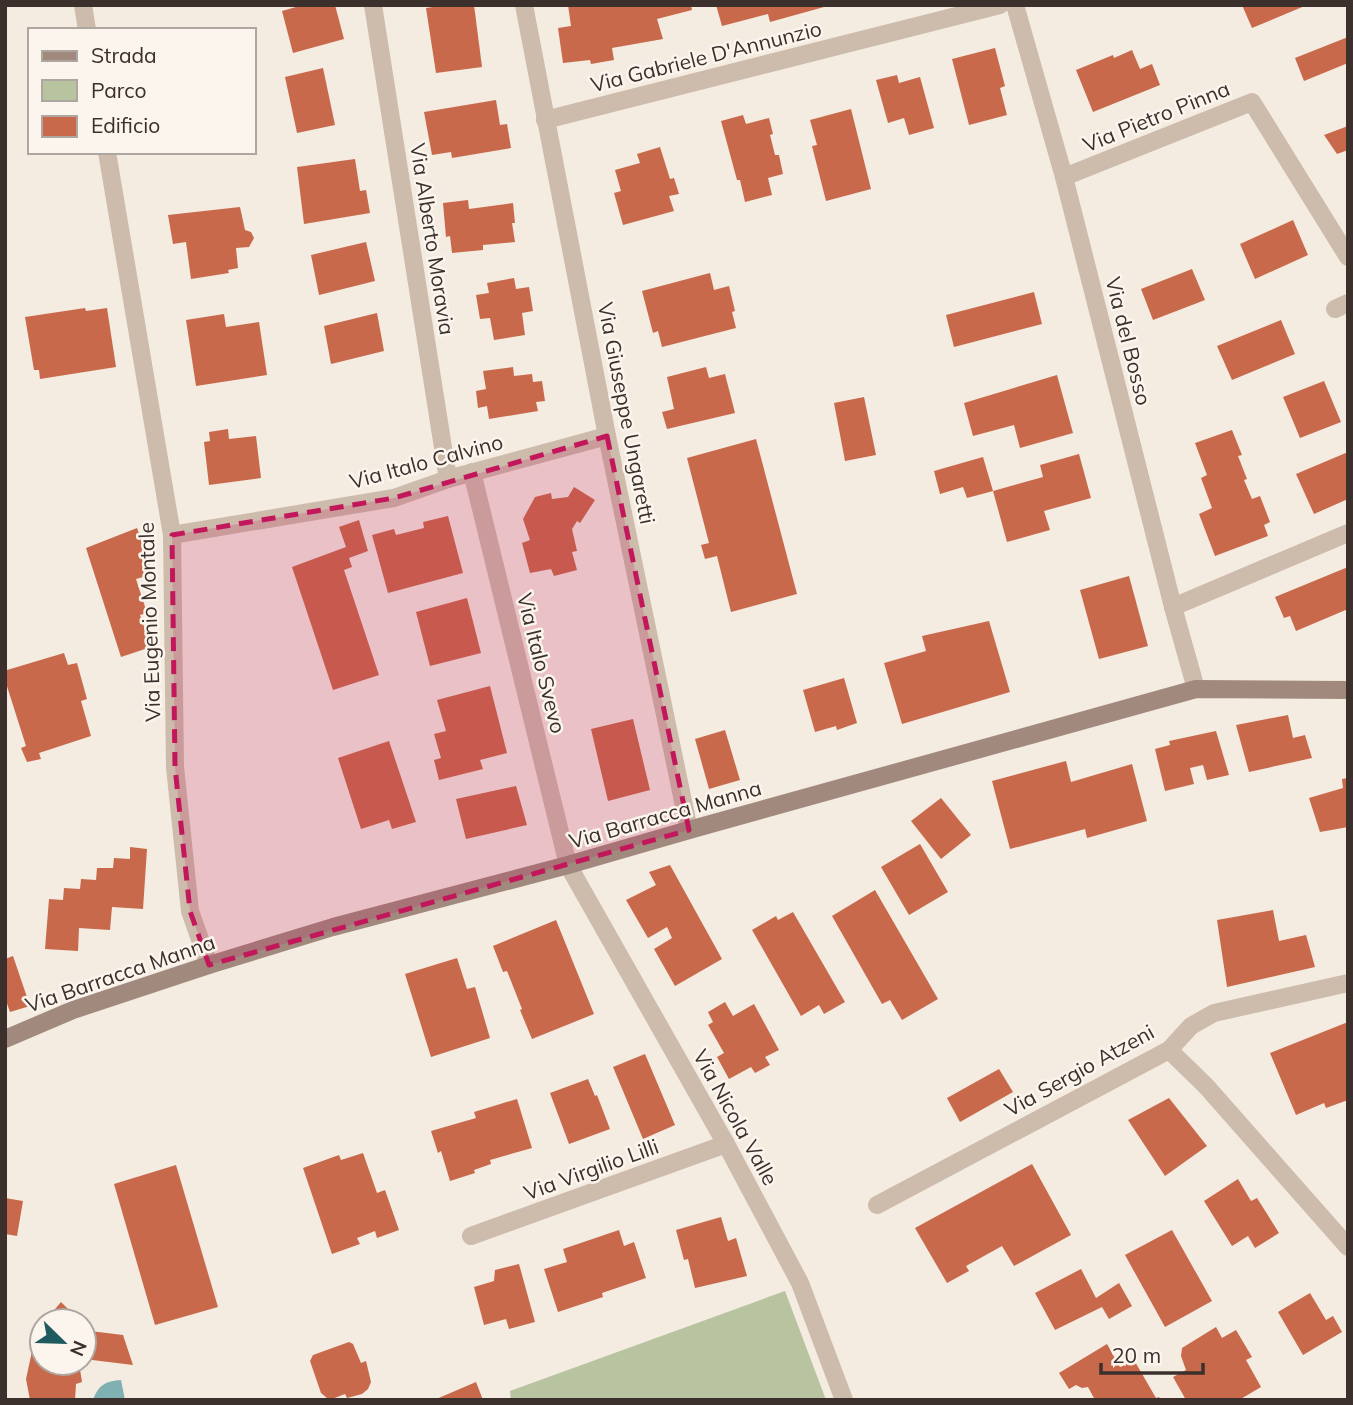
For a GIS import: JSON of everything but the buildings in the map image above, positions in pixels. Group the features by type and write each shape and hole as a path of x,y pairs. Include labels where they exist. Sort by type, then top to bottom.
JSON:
{"street":[{"path":"83,5 88,28"},
{"name":"Via Alberto Moravia","path":"373,5 447,479"},
{"name":"Via Giuseppe Ungaretti","path":"524,5 607,436 689,830"},
{"name":"Via Gabriele D'Annunzio","path":"545,120 1000,5"},
{"name":"Via del Bosso","path":"1015,5 1065,177 1196,689"},
{"name":"Via Pietro Pinna","path":"1065,177 1252,102 1348,257"},
{"name":"Via Eugenio Montale","path":"107,154 172,535 176,767 190,911 209,965"},
{"name":"Via Italo Calvino","path":"172,535 394,498 447,479 607,436"},
{"name":"Via Italo Svevo","path":"472,472 568,865"},
{"path":"1173,607 1348,533"},
{"name":"Via Barracca Manna","path":"5,1038 74,1010 333,926 568,865 1196,689 1348,690"},
{"name":"Via Nicola Valle","path":"568,865 726,1144 800,1283 844,1400"},
{"name":"Via Sergio Atzeni","path":"877,1205 1169,1050 1191,1026 1214,1013 1348,983"},
{"path":"1169,1050 1206,1086 1348,1247"},
{"name":"Via Virgilio Lilli","path":"471,1236 726,1144"}],"highlighted area":[{"path":"607,436 689,830 209,965 190,911 175,767 172,535 394,498"}],"green space":[{"path":"785,1291 826,1400 511,1400 510,1391"}],"water":[{"path":"121,1380 125,1400 93,1400 103,1385"}]}
